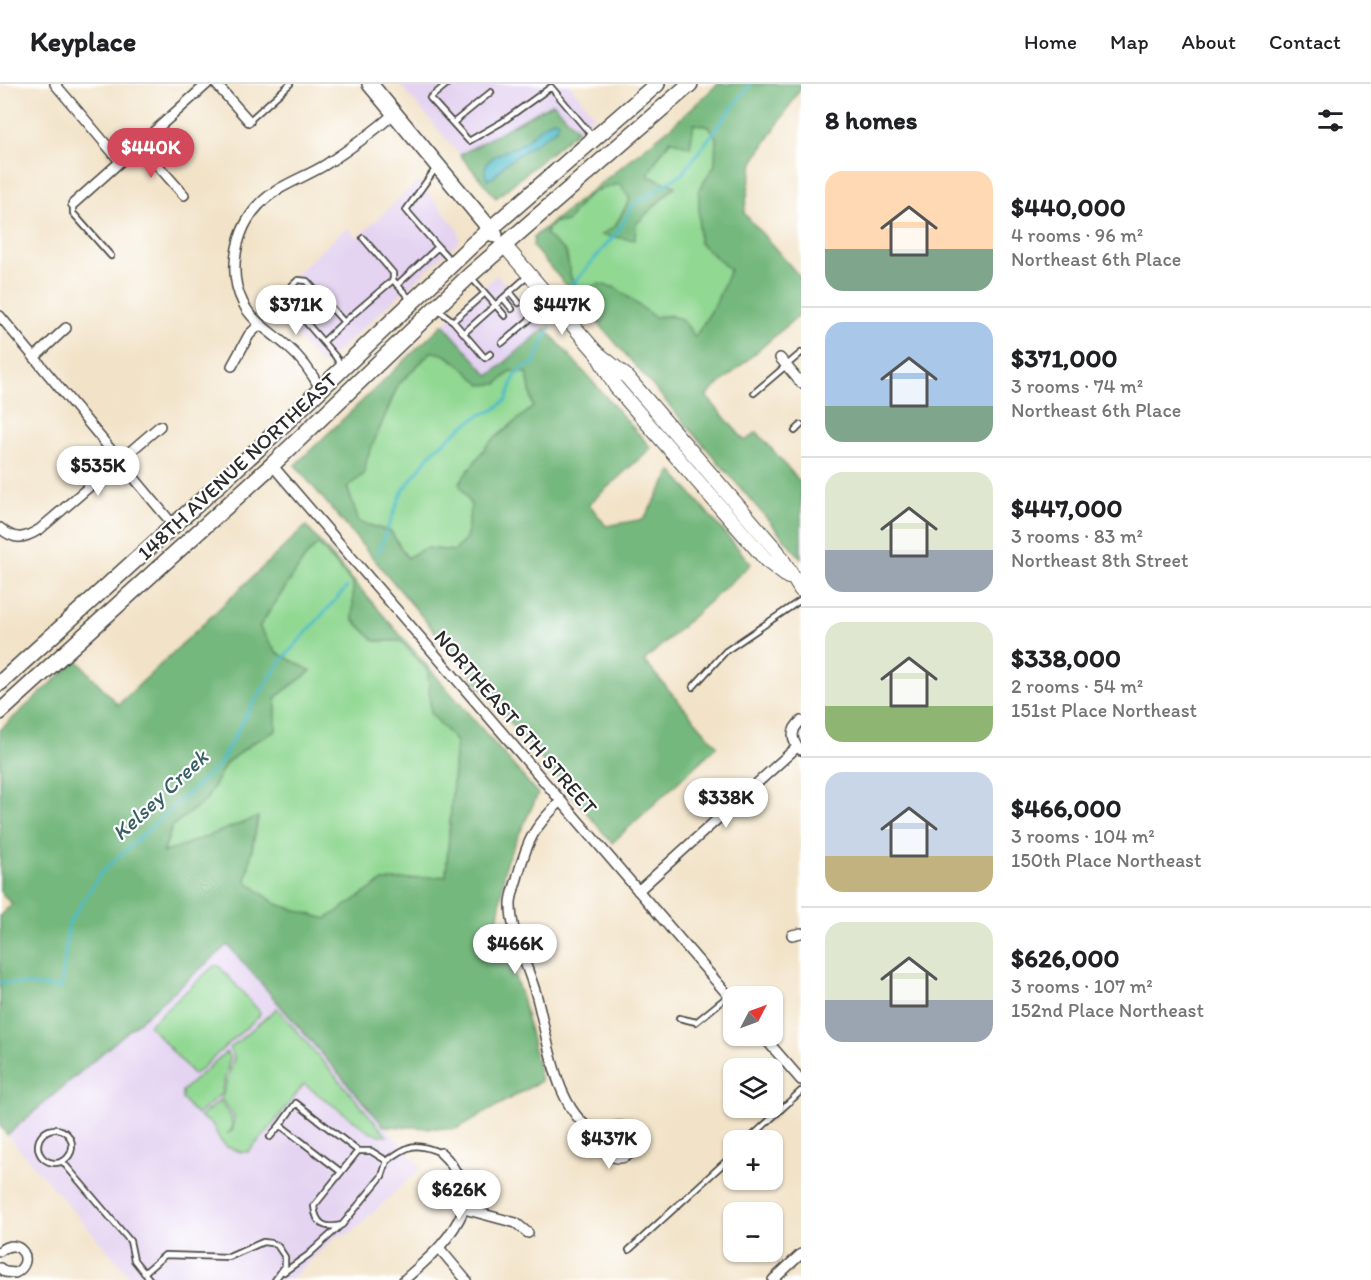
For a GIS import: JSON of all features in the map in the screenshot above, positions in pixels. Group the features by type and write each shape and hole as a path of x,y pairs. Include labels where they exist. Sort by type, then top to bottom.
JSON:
{"main road":[{"path":"370,84 596,352 616,387 767,561 798,586"},
{"name":"148TH AVENUE NORTHEAST","path":"0,683 321,390 490,229 657,84"},
{"path":"664,84 660,91 660,98 673,99"},
{"name":"148TH AVENUE NORTHEAST","path":"0,712 272,465 503,244 690,84"},
{"path":"324,414 348,383 349,378 343,369"}],"street":[{"path":"55,84 120,161"},
{"path":"73,204 207,84"},
{"path":"216,84 249,121"},
{"path":"321,390 314,377 289,348 260,324 243,303 236,279 235,251 245,226 258,205 275,191 324,166 361,141 395,113"},
{"path":"140,144 184,195"},
{"path":"0,316 174,526"},
{"path":"232,366 249,335 260,324"},
{"path":"35,357 66,328"},
{"path":"783,362 801,383"},
{"path":"0,528 8,535 20,538 29,536 40,529 160,426"},
{"name":"NORTHEAST 6TH STREET","path":"272,465 723,990"},
{"path":"638,891 799,749 794,742 793,731 801,720"},
{"path":"561,801 547,814 531,835 511,899 512,918 516,939 541,1010 554,1071 579,1118 593,1133 604,1137"},
{"path":"772,1046 801,1080"},
{"path":"404,1280 440,1249 456,1228 464,1209 459,1178 449,1160 441,1153"},
{"path":"464,1209 516,1223 528,1233"},
{"path":"0,1251 7,1246 17,1246 26,1258 23,1268 15,1273 5,1272 0,1268"},
{"path":"440,1249 466,1280"},
{"path":"773,1280 801,1254"}],"lane":[{"path":"249,121 290,84"},
{"path":"447,84 430,98 469,141 502,122 551,87 595,139"},
{"path":"453,123 490,92"},
{"path":"438,166 406,210 453,263"},
{"path":"73,204 73,213 111,256"},
{"path":"363,238 393,273 393,280 412,302"},
{"path":"397,285 438,247"},
{"path":"470,275 505,315"},
{"path":"464,333 530,275"},
{"path":"343,369 285,298 285,292 298,280 307,281 344,322"},
{"path":"323,342 393,280"},
{"path":"510,292 519,303"},
{"path":"453,321 485,293"},
{"path":"503,298 512,309"},
{"path":"502,343 552,301"},
{"path":"435,307 453,321 485,358 490,354"},
{"path":"528,312 532,317"},
{"path":"520,318 525,324"},
{"path":"513,325 518,330"},
{"path":"754,393 783,362 801,353"},
{"path":"795,431 801,425"},
{"path":"693,687 726,651 801,600"},
{"path":"679,1018 696,1022 723,1004"},
{"path":"759,1130 801,1091"},
{"path":"270,1137 296,1103 358,1151 371,1151 387,1161"},
{"path":"280,1125 341,1172"},
{"path":"49,1130 65,1132 71,1142 70,1153 62,1161 51,1162 39,1152 39,1141 49,1130"},
{"path":"275,1280 342,1225 382,1176 387,1161 400,1151 414,1145 424,1145 441,1153"},
{"path":"342,1225 332,1227 321,1224 315,1215 314,1206 358,1151"},
{"path":"62,1161 130,1241 134,1260 150,1280"},
{"path":"629,1250 723,1164"},
{"path":"144,1273 165,1255 229,1257 263,1242 271,1242 282,1250 285,1257 285,1266 280,1275"}],"shaded area":[{"path":"399,84 569,84 595,116 578,130 552,103 460,155"},
{"path":"418,181 458,229 459,241 322,365 266,301 347,227 357,238"},
{"path":"497,275 545,328 489,376 443,324"},
{"path":"228,945 421,1168 351,1233 336,1237 290,1280 133,1280 7,1135"}],"green space":[{"path":"718,84 801,84 801,88 753,162 744,213 801,278 801,313 706,396 745,441 757,432 801,483 801,558 533,247 534,237 672,126","holes":["694,124 709,126 716,137 715,165 699,190 699,242 730,270 715,305 695,337 679,318 654,317 616,288 599,284 579,291 571,278 566,252 546,235 547,229 555,222 567,222 588,196 601,189 620,184 630,199 615,226 601,235 635,240 636,224 675,186 648,176 654,163 670,140 690,147"]},
{"path":"553,103 578,130 496,198 460,155"},
{"path":"694,124 709,125 716,137 715,165 699,190 699,242 730,270 715,305 695,338 671,315 654,317 616,288 599,284 579,291 571,278 566,252 546,235 547,229 555,222 567,222 588,195 601,188 620,184 630,199 615,226 636,224 675,186 648,176 657,159 672,140"},
{"path":"443,324 489,376 545,328 651,448 589,504 606,526 644,519 672,471 751,564 644,661 717,746 612,843 295,465","holes":["431,352 452,359 481,385 497,384 511,371 527,373 533,407 488,444 459,483 471,505 466,539 454,551 425,548 407,558 391,532 359,522 347,487 364,474 367,458 398,385"]},
{"path":"431,352 441,352 497,384 511,371 527,373 533,407 488,444 460,483 471,505 466,539 454,551 425,548 407,558 391,532 359,522 347,487 364,474 367,458 398,385"},
{"path":"306,526 538,794 506,862 497,924 523,1001 541,1081 456,1129 384,1126 228,945 7,1135 0,1126 0,916 12,904 0,891 0,730 77,660 118,705","holes":["318,544 353,584 353,619 375,641 401,641 428,671 431,713 456,742 446,876 383,881 326,919 276,904 246,881 258,817 163,853 172,826 206,800 226,763 254,742 276,731 276,697 311,671 276,652 259,627 307,555"]},
{"path":"318,543 354,584 353,620 375,641 401,641 428,671 431,713 456,742 446,876 383,881 326,919 276,904 246,881 258,818 163,854 172,826 206,800 226,763 254,742 275,731 276,697 311,671 276,652 259,627 307,555"},
{"path":"214,966 219,966 260,1012 259,1016 194,1075 149,1025"},
{"path":"277,1008 387,1136 371,1133 304,1084 266,1133 248,1152 227,1147 220,1140 212,1124 200,1117 219,1101 231,1116 232,1129 227,1134 233,1130 234,1115 221,1100 234,1057 229,1049"},
{"path":"226,1052 230,1058 221,1094 197,1115 182,1099 182,1091"}],"water":[{"path":"554,120 559,122 556,129 504,165 494,177 487,179 485,171 491,159 522,144 542,126"}],"waterway":[{"name":"Kelsey Creek","path":"569,289 618,231 634,204 682,174 750,84"},
{"name":"Kelsey Creek","path":"378,553 402,492 431,453 462,427 480,415 494,410 507,399 514,378 523,368 534,363 550,327"},
{"name":"Kelsey Creek","path":"0,982 61,988 69,923 101,873 219,765 249,710 281,661 347,587"}]}
